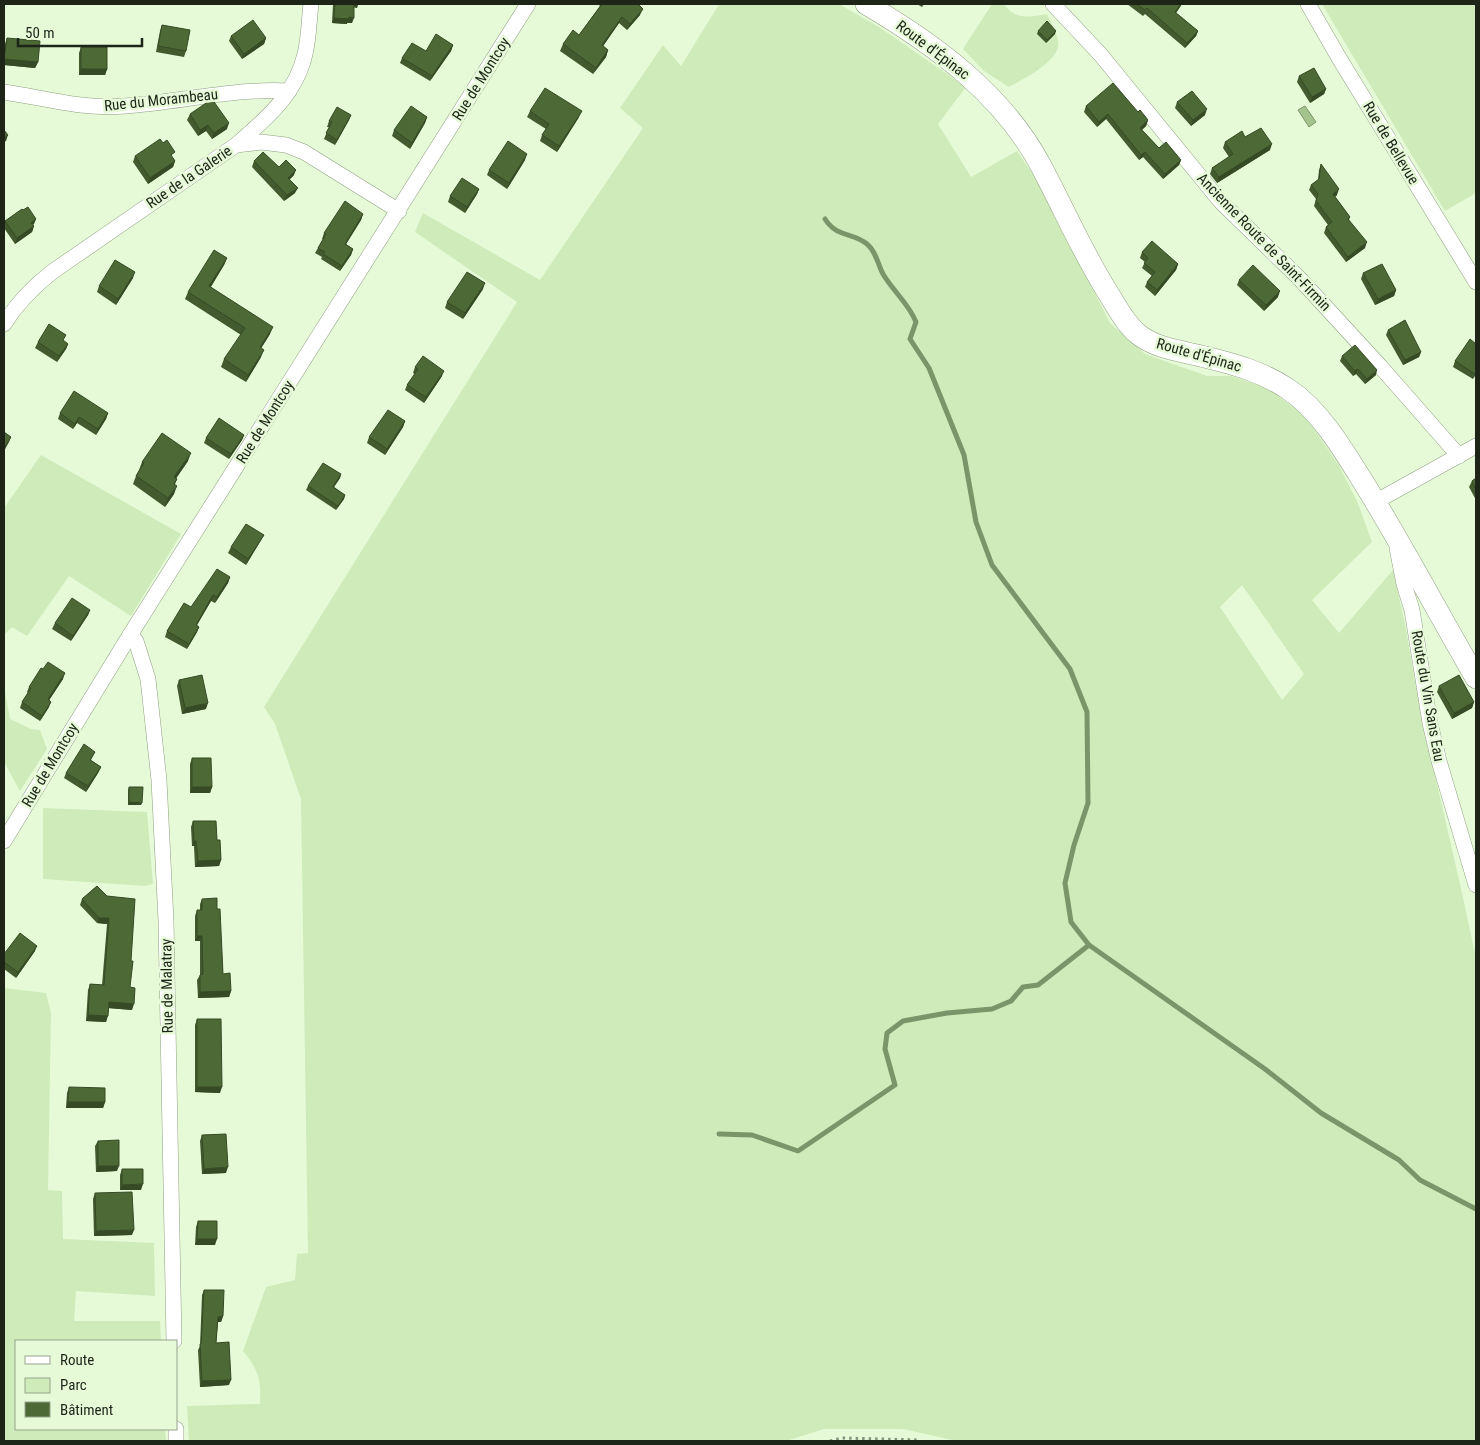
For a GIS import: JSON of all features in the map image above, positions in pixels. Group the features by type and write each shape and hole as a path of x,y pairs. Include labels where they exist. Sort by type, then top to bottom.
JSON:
{"main road":[{"name":"Route d'Épinac","path":"866,4 897,22 954,63 1003,111 1024,137 1040,163 1102,283 1121,314 1138,334 1154,344 1248,369 1269,377 1291,391 1311,409 1327,429 1375,502 1476,678"}],"street":[{"path":"236,144 279,105 289,91 299,72 305,54 311,4"},
{"name":"Rue de Montcoy","path":"4,841 130,635 528,4"},
{"name":"Ancienne Route de Saint-Firmin","path":"1053,4 1100,54 1221,202 1305,285 1380,366 1459,456"},
{"name":"Rue de Bellevue","path":"1308,4 1476,282"},
{"name":"Rue du Morambeau","path":"4,92 72,104 125,106 234,92 289,91"},
{"name":"Rue de la Galerie","path":"4,324 32,287 236,144 260,142 286,145 304,152 398,211"},
{"path":"1375,502 1476,446"},
{"name":"Route du Vin Sans Eau","path":"1394,534 1404,584 1412,610 1430,723 1439,761 1476,885"},
{"name":"Rue de Malatray","path":"130,635 136,641 148,679 159,780 166,921 174,1340"}],"path":[{"path":"830,1441 842,1438 919,1440"}],"green space":[{"path":"721,4 839,4 879,27 966,87 938,124 971,177 1017,151 1038,182 1110,323 1145,354 1207,376 1231,376 1267,388 1305,416 1338,464 1357,501 1372,542 1312,600 1339,633 1393,570 1405,624 1421,715 1476,953 1476,1441 957,1441 903,1429 824,1429 786,1441 189,1441 187,1406 260,1404 258,1376 253,1364 243,1351 266,1287 295,1280 297,1254 308,1253 301,799 275,724 264,707 517,302 415,232 423,213 540,280 643,128 620,108 663,45 681,66","holes":["1242,585 1304,674 1282,700 1220,607"]},
{"path":"992,4 1004,4 1013,13 1023,16 1047,14 1058,40 1058,47 1048,62 1009,87 984,71 963,49"},
{"path":"1322,4 1476,4 1476,193 1445,211"},
{"path":"41,455 181,534 131,616 69,576 27,636 12,627 4,635 4,508"},
{"path":"4,686 10,719 31,729 40,730 47,749 20,791 4,762"},
{"path":"43,808 147,812 153,884 145,886 43,879"},
{"path":"4,988 46,993 51,1013 48,1190 62,1191 63,1239 154,1243 155,1296 76,1291 74,1321 160,1321 161,1340 15,1340 15,1430 165,1430 166,1441 4,1441"}],"shaded area":[{"path":"1305,106 1316,122 1309,127 1298,110"}],"building":[{"path":"335,4 354,4 354,18 334,18"},
{"path":"602,4 638,4 643,9 630,24 622,17 602,45 608,50 596,68 563,44 573,30 579,35"},
{"path":"1136,4 1181,4 1175,12 1198,31 1187,43 1147,8 1145,10"},
{"path":"253,20 266,38 244,54 231,36"},
{"path":"1047,21 1056,31 1047,40 1038,31"},
{"path":"162,25 190,30 186,51 158,46"},
{"path":"436,34 453,45 432,76 402,58 412,43 426,51"},
{"path":"7,38 40,41 38,62 4,59"},
{"path":"81,47 107,47 107,69 81,69"},
{"path":"1314,68 1326,89 1312,97 1299,76"},
{"path":"1113,83 1138,112 1140,110 1148,120 1140,128 1159,148 1166,142 1181,160 1165,174 1145,152 1141,155 1108,114 1099,122 1086,106"},
{"path":"545,88 582,111 559,146 542,135 549,124 530,111"},
{"path":"1192,91 1207,109 1193,120 1177,102"},
{"path":"212,99 229,123 214,133 208,125 200,130 190,114"},
{"path":"411,106 427,117 412,143 394,130"},
{"path":"337,107 351,115 337,140 326,133 332,122 329,121"},
{"path":"1261,128 1272,144 1219,177 1212,168 1233,154 1225,142 1242,131 1245,137"},
{"path":"4,130 8,135 4,138"},
{"path":"160,139 163,143 167,140 175,152 171,155 175,161 150,178 135,156"},
{"path":"508,141 527,154 509,183 489,170"},
{"path":"263,152 279,167 286,160 296,170 288,178 298,188 287,195 254,161"},
{"path":"1321,164 1339,189 1333,194 1350,217 1348,219 1367,242 1348,257 1326,227 1332,222 1316,201 1318,194 1311,185 1319,179"},
{"path":"462,178 479,189 467,207 450,196"},
{"path":"345,201 363,214 345,244 353,249 342,266 323,254 325,252 318,248 326,234 324,233"},
{"path":"28,207 36,219 31,223 34,226 17,238 5,221"},
{"path":"1152,241 1178,264 1157,290 1147,282 1155,272 1144,263 1148,258 1142,252"},
{"path":"214,250 227,258 209,286 273,327 260,347 264,350 248,375 224,359 245,328 188,292"},
{"path":"115,260 135,272 118,299 99,286"},
{"path":"1382,264 1396,290 1378,299 1363,273"},
{"path":"1253,265 1280,291 1266,305 1239,280"},
{"path":"467,272 485,283 465,313 447,302"},
{"path":"1405,320 1421,352 1405,360 1388,330"},
{"path":"49,324 66,335 63,340 68,344 59,356 38,342"},
{"path":"1470,339 1476,344 1475,374 1455,361"},
{"path":"1355,345 1377,370 1367,379 1358,369 1355,371 1342,356"},
{"path":"423,356 444,371 426,397 407,385 418,369 415,367"},
{"path":"74,391 108,413 98,429 79,417 75,424 60,413"},
{"path":"388,410 405,421 387,449 369,437"},
{"path":"219,418 244,435 231,454 206,438"},
{"path":"4,432 11,437 4,448"},
{"path":"162,433 191,453 174,477 177,479 174,484 177,486 168,498 136,476 144,463 142,462"},
{"path":"323,463 341,474 333,487 345,495 338,506 308,486"},
{"path":"1476,478 1476,490 1472,481"},
{"path":"246,524 264,535 248,559 231,547"},
{"path":"217,569 230,577 217,597 213,595 196,625 199,627 189,644 167,631 184,603 191,607"},
{"path":"72,598 90,610 73,636 55,623"},
{"path":"48,662 65,673 48,699 51,702 42,716 22,702 41,668 43,669"},
{"path":"202,675 208,703 185,708 179,680"},
{"path":"1459,675 1474,702 1454,713 1439,686"},
{"path":"84,744 95,752 90,760 101,767 88,786 66,773"},
{"path":"192,758 211,758 212,787 192,787"},
{"path":"129,787 143,787 142,803 129,802"},
{"path":"193,821 216,821 217,840 220,840 221,860 198,861"},
{"path":"97,886 107,896 135,899 131,961 133,961 130,987 135,988 134,1004 109,1002 108,1016 88,1015 90,984 104,985 109,918 99,918 82,899"},
{"path":"217,898 217,909 220,909 223,974 230,973 231,991 200,992 200,975 203,974 202,936 197,936 197,910 202,910 202,899"},
{"path":"20,933 37,946 18,972 4,962 4,954"},
{"path":"197,1019 221,1019 222,1087 197,1087"},
{"path":"69,1087 105,1088 105,1102 68,1102"},
{"path":"226,1134 228,1167 204,1169 202,1135"},
{"path":"119,1140 119,1166 98,1166 98,1141"},
{"path":"122,1169 143,1169 143,1184 122,1185"},
{"path":"132,1192 134,1230 96,1231 95,1193"},
{"path":"198,1221 217,1221 217,1239 197,1239"},
{"path":"204,1290 224,1290 223,1316 218,1317 216,1343 229,1342 231,1380 202,1381 200,1344"}],"waterway":[{"path":"825,219 835,229 862,240 870,247 883,274 913,315 916,322 910,339 929,368 964,455 976,522 992,565 1070,669 1087,712 1088,803 1074,845 1065,883 1071,922 1089,945 1265,1069 1321,1113 1399,1160 1420,1180 1476,1209"},
{"path":"719,1134 752,1135 798,1151 895,1085 885,1049 887,1033 903,1021 947,1013 992,1009 1011,1001 1023,987 1038,985 1089,945"}]}
